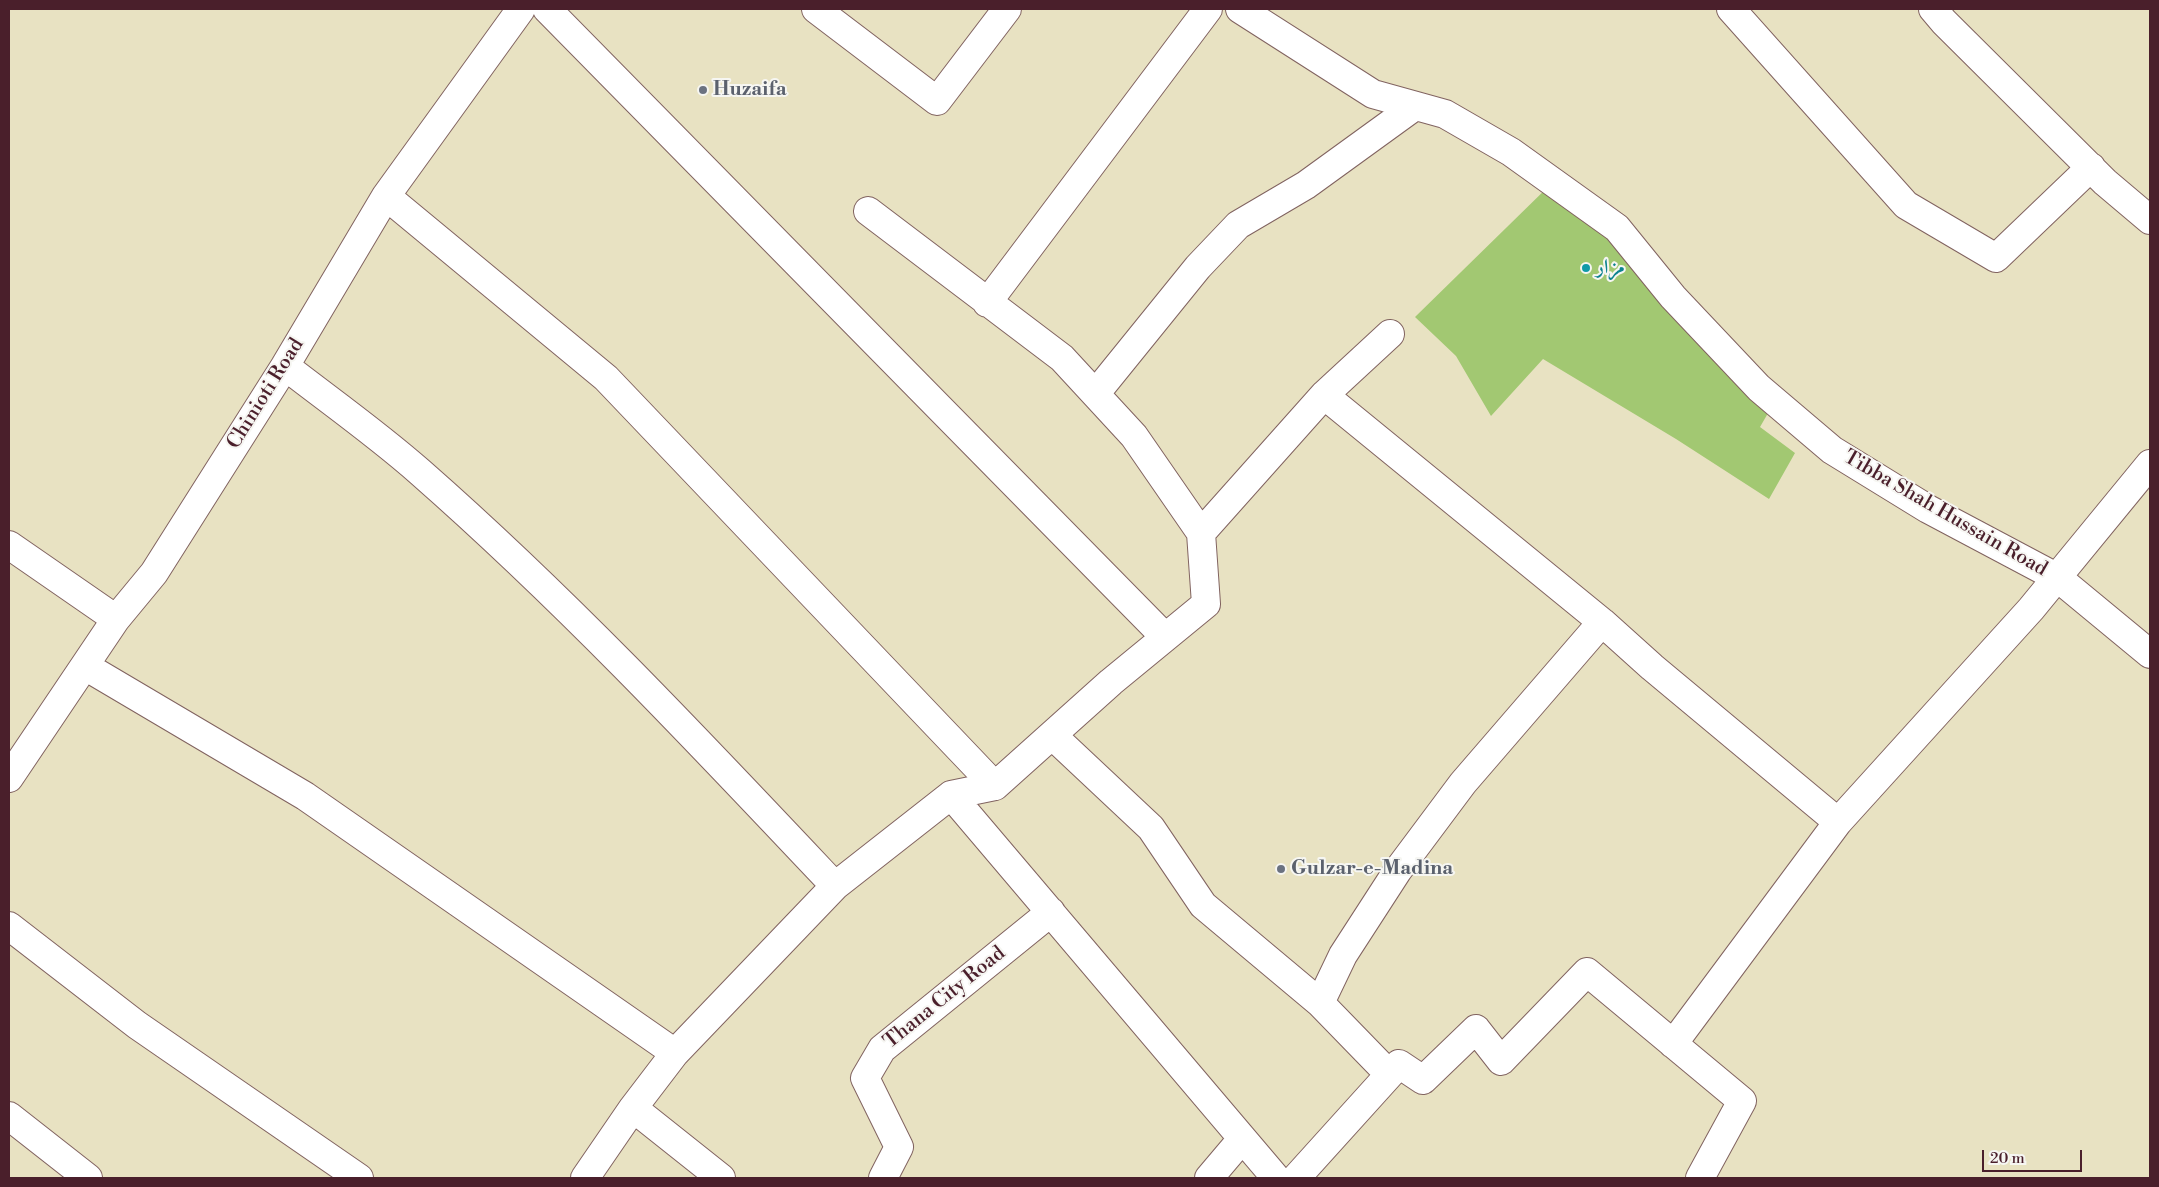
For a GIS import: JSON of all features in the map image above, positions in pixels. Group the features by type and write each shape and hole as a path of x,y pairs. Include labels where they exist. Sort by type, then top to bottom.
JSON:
{"street":[{"name":"Chinioti Road","path":"10,773 116,619 154,573 285,366 386,196 521,9"},
{"path":"547,9 1165,637"},
{"path":"816,9 937,101 1007,9"},
{"path":"987,303 1208,9"},
{"name":"Tibba Shah Hussain Road","path":"1240,9 1373,94 1445,114 1511,152 1618,228 1673,297 1759,388 1832,450 1928,509 2058,578 2150,654"},
{"path":"1731,9 1906,205 1996,258 2091,168"},
{"path":"1933,9 2091,168 2150,220"},
{"path":"1096,393 1198,267 1238,225 1306,186 1415,106"},
{"path":"386,196 606,378 995,786"},
{"path":"585,1178 633,1108 675,1053 835,886 951,795 995,786 1054,736 1111,682 1206,604 1201,533 1134,436 1062,358 868,211"},
{"path":"1201,533 1324,395 1390,334"},
{"path":"285,366 419,471 550,593 695,737 835,886"},
{"path":"1324,395 1602,622 1652,667 1838,822"},
{"path":"1673,1044 1838,822 2058,578 2114,506 2150,464"},
{"path":"9,545 116,619"},
{"path":"1320,1003 1343,955 1398,870 1464,782 1602,622"},
{"path":"85,666 305,796 675,1053"},
{"path":"1054,736 1151,828 1203,904 1320,1003 1389,1074"},
{"path":"951,795 1276,1178"},
{"name":"Thana City Road","path":"883,1178 899,1147 865,1078 882,1050 1051,912"},
{"path":"9,926 137,1025 359,1178"},
{"path":"1296,1178 1399,1064 1423,1080 1476,1029 1500,1060 1587,972 1742,1101 1700,1178"},
{"path":"633,1108 721,1178"},
{"path":"9,1116 88,1178"},
{"path":"1209,1178 1242,1139"}],"green space":[{"path":"1553,182 1775,401 1760,427 1795,453 1769,499 1676,439 1543,359 1491,416 1456,356 1415,317"}],"place":[{"name":"Huzaifa","path":"703,90"},
{"name":"مزار","path":"1586,268"},
{"name":"Gulzar-e-Madina","path":"1281,869"}]}
